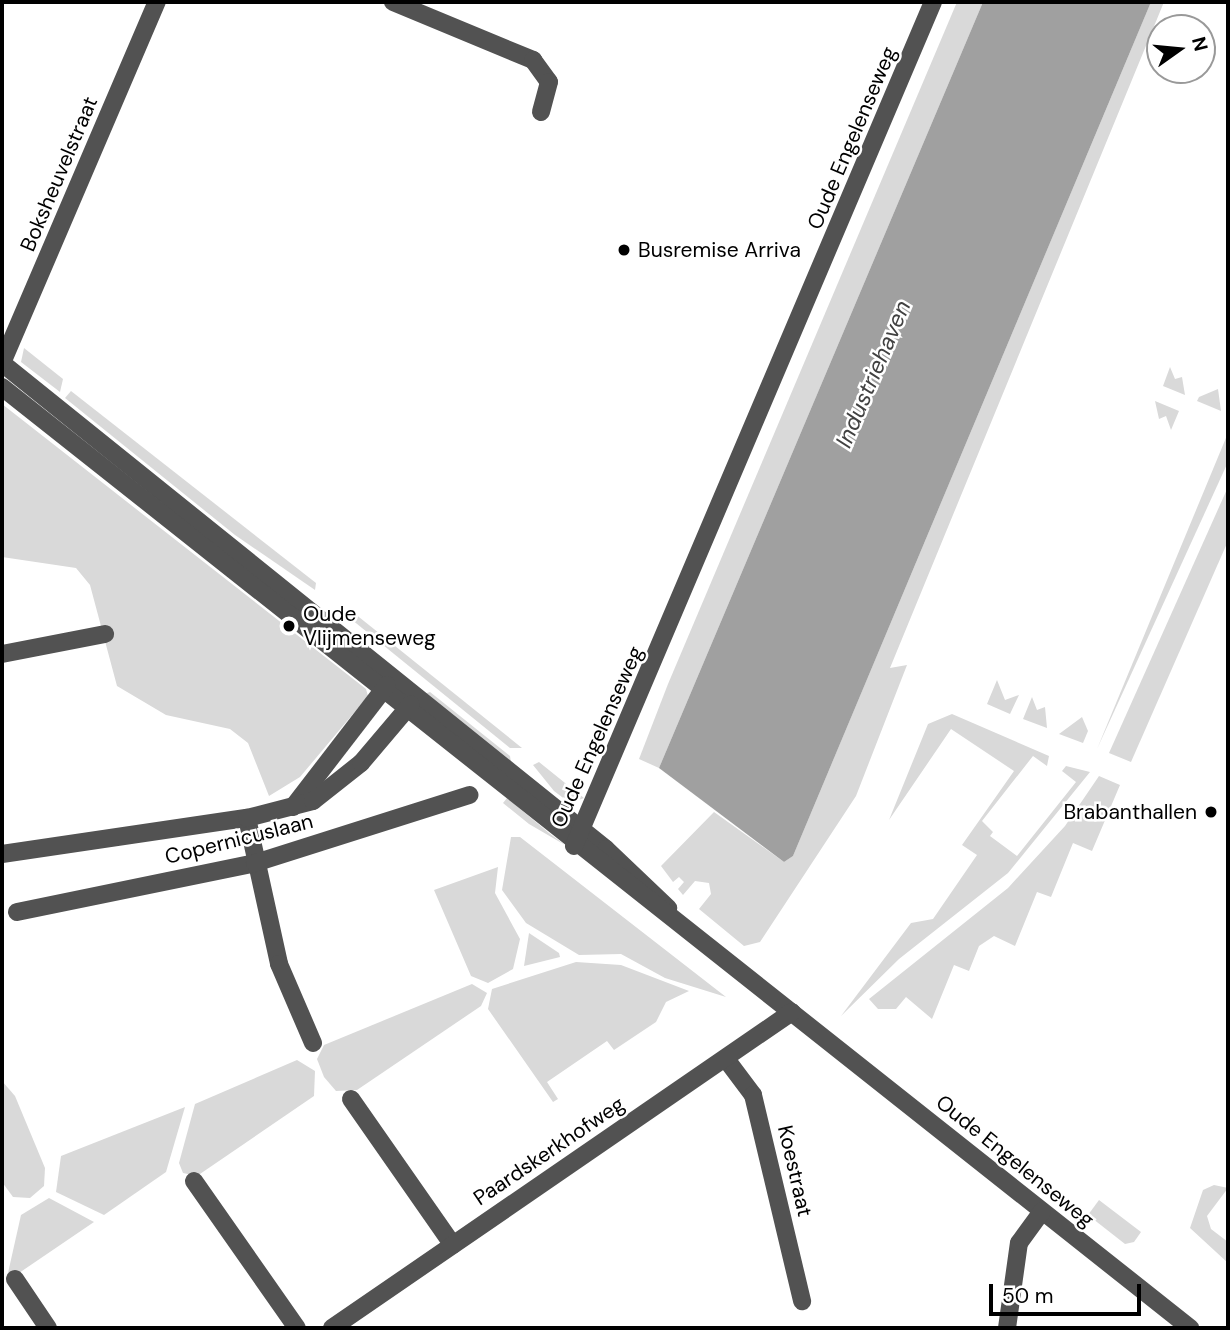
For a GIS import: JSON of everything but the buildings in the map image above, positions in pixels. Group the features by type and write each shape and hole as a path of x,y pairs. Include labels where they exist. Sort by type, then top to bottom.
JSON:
{"street":[{"name":"Boksheuvelstraat","path":"2,363 157,2"},
{"path":"393,2 533,60 549,82 541,112"},
{"name":"Oude Engelenseweg","path":"933,2 574,846 680,922 1042,1212 1168,1322 1190,1328"},
{"path":"2,363 646,881 680,922"},
{"path":"2,387 574,846"},
{"path":"2,654 105,634"},
{"name":"Copernicuslaan","path":"293,807 392,677"},
{"name":"Copernicuslaan","path":"2,854 247,818 293,807 339,784 418,697"},
{"name":"Copernicuslaan","path":"17,912 255,863 469,795"},
{"path":"247,818 279,964 313,1043"},
{"name":"Paardskerkhofweg","path":"332,1328 792,1012"},
{"name":"Koestraat","path":"726,1059 753,1095 802,1301"},
{"path":"351,1100 453,1245"},
{"path":"194,1181 296,1328"},
{"path":"1007,1328 1019,1243 1042,1212"},
{"path":"15,1279 48,1328"}],"shaded area":[{"path":"957,2 983,2 659,768 639,759 668,684"},
{"path":"1151,2 1164,2 1159,14 1146,14 1146,46 890,668 907,665 856,796 760,942 744,946 699,909 711,894 709,883 695,881 683,895 678,889 684,882 679,877 673,882 661,866 714,812 784,862 793,856"},
{"path":"24,348 63,379 60,392 21,362"},
{"path":"1170,367 1175,379 1182,377 1185,395 1163,386"},
{"path":"1218,389 1221,411 1197,401 1199,397"},
{"path":"71,391 316,583 315,590 235,535 65,398"},
{"path":"1155,401 1179,411 1171,430 1166,416 1159,419"},
{"path":"2,404 366,689 368,696 300,777 269,796 248,743 230,729 166,715 117,686 90,585 76,568 2,557"},
{"path":"1228,433 1228,462 1097,749"},
{"path":"1228,487 1228,541 1131,762 1109,753"},
{"path":"349,609 522,748 510,748 346,615"},
{"path":"997,680 1005,700 1019,695 1010,714 987,704"},
{"path":"430,692 510,756 511,762 424,694"},
{"path":"1032,697 1037,710 1045,707 1047,728 1023,719"},
{"path":"952,714 1049,756 1047,766 1033,756 982,821 993,832 990,836 1017,856 1076,782 1062,771 1066,766 1090,772 1008,873 899,959 841,1016 911,923 933,919 977,855 962,845 1014,771 951,729 889,820 928,724"},
{"path":"1082,717 1088,731 1083,743 1059,734"},
{"path":"539,762 584,798 570,803 554,791 533,765"},
{"path":"1099,776 1120,785 1092,851 1073,843 1051,897 1037,892 1015,946 994,936 979,946 969,971 954,965 932,1019 906,997 896,1009 878,1009 869,999 1008,888 1065,826"},
{"path":"507,798 565,845 529,824 503,803"},
{"path":"511,837 520,837 726,997 665,978 621,954 579,955 526,923 502,890"},
{"path":"498,867 495,893 520,939 513,969 488,983 471,976 434,890"},
{"path":"529,933 559,953 560,957 524,966"},
{"path":"576,962 621,965 689,991 666,1002 656,1022 614,1050 607,1041 547,1082 558,1099 553,1102 488,1009 492,989"},
{"path":"472,984 487,993 481,1006 357,1090 336,1091 324,1077 317,1059 324,1045"},
{"path":"297,1060 315,1071 314,1096 197,1176 183,1173 179,1163 195,1104"},
{"path":"2,1081 15,1096 45,1168 44,1186 30,1198 13,1197 2,1182"},
{"path":"185,1107 166,1172 104,1215 56,1192 61,1156"},
{"path":"1214,1185 1228,1188 1207,1216 1211,1229 1228,1242 1228,1263 1190,1228 1203,1190"},
{"path":"49,1198 94,1222 19,1273 8,1273 21,1215"},
{"path":"1099,1200 1141,1232 1134,1242 1125,1244 1088,1215"}],"water":[{"name":"Industriehaven","path":"983,2 1151,2 793,856 784,862 659,768"}],"place":[{"name":"Busremise Arriva","path":"624,250"},
{"name":"Oude Vlijmenseweg","path":"289,626"},
{"name":"Brabanthallen","path":"1211,812"}]}
